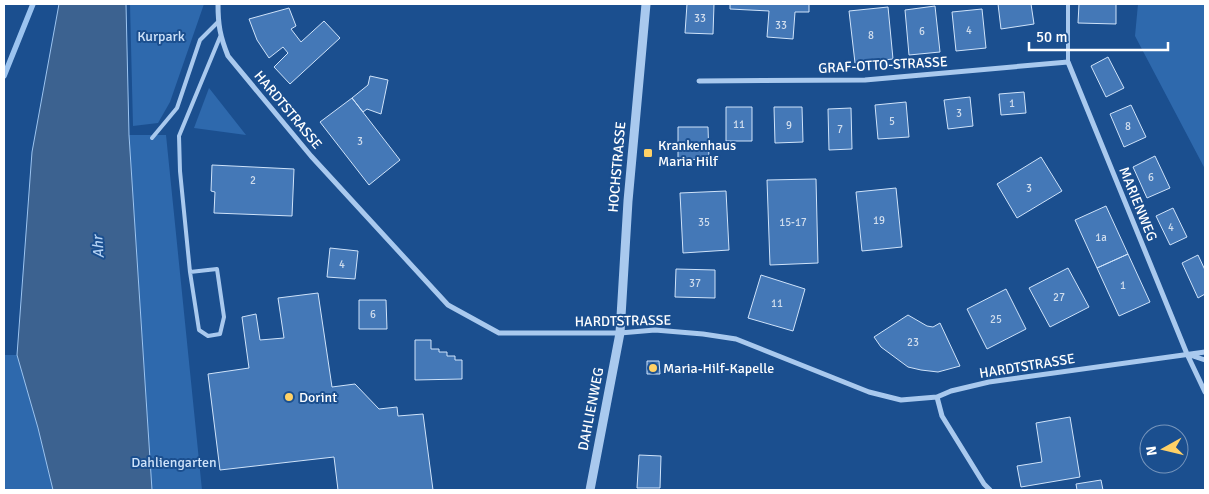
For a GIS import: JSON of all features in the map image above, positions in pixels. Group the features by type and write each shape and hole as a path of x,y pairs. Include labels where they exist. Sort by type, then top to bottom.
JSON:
{"street":[{"name":"HARDTSTRASSE","path":"218,4 220,37 228,56 311,156 448,305 499,333 620,334 655,330 736,339 870,392 901,400 937,397 951,391 989,382 1205,352"},
{"name":"HOCHSTRASSE","path":"620,334 629,191 646,4"},
{"name":"GRAF-OTTO-STRASSE","path":"699,81 865,80 1068,62"},
{"name":"MARIENWEG","path":"1068,62 1187,354"},
{"name":"DAHLIENWEG","path":"590,490 620,334"},
{"name":"HARDTSTRASSE","path":"1187,354 1205,360"},
{"path":"1187,354 1205,392"},
{"path":"937,397 942,416 984,484 990,490"}],"lane":[{"path":"1068,4 1068,62"},
{"path":"152,138 177,108 200,40 218,22"},
{"path":"190,272 217,269 224,317 220,334 208,336 199,330 190,272 180,171 180,136 220,37"}],"green space":[{"name":"Kurpark","path":"130,4 204,4 170,102 158,123 133,126"},
{"path":"1138,4 1205,4 1205,169 1135,36"},
{"path":"209,88 246,135 194,128"},
{"name":"Dahliengarten","path":"129,135 166,135 202,490 152,490"},
{"path":"4,355 17,355 53,490 4,490"}],"water":[{"name":"Ahr","path":"59,4 126,4 129,135 152,490 53,490 17,355 32,152"}],"building":[{"path":"687,4 714,4 713,34 685,33"},
{"path":"730,4 809,4 809,12 795,12 793,39 767,37 769,11 730,9"},
{"path":"998,4 1031,4 1034,24 1001,29"},
{"path":"1079,4 1116,4 1116,24 1078,23"},
{"path":"935,6 940,52 909,55 905,10"},
{"path":"888,7 893,59 855,63 849,11"},
{"path":"289,8 296,26 291,29 301,42 324,21 340,38 290,84 274,67 288,53 283,47 269,58 257,40 249,19"},
{"path":"982,9 986,48 956,51 952,12"},
{"path":"1108,57 1124,88 1106,97 1091,66"},
{"path":"370,76 388,80 381,114 367,109 363,112 352,98 368,85"},
{"path":"1024,92 1026,113 1001,115 999,94"},
{"path":"970,97 973,126 948,129 944,100"},
{"path":"352,98 400,160 369,185 320,122"},
{"path":"906,102 909,137 878,139 875,105"},
{"path":"1131,105 1146,137 1124,147 1110,114"},
{"path":"726,107 752,107 752,141 726,141"},
{"path":"774,107 802,107 803,142 775,143"},
{"path":"851,108 852,149 829,150 828,109"},
{"path":"678,127 708,127 709,159 678,160"},
{"path":"1155,156 1170,188 1147,198 1133,167"},
{"path":"1041,157 1062,191 1017,218 997,184"},
{"path":"212,165 294,169 292,216 214,213 215,192 211,191"},
{"path":"816,179 818,263 770,265 767,180"},
{"path":"896,188 902,247 862,251 856,192"},
{"path":"726,191 729,250 683,253 680,193"},
{"path":"1106,206 1128,254 1097,268 1075,220"},
{"path":"1173,208 1187,237 1170,245 1156,216"},
{"path":"330,248 358,251 355,279 327,277"},
{"path":"1128,254 1150,302 1119,316 1097,268"},
{"path":"1198,255 1205,270 1205,294 1198,298 1182,263"},
{"path":"1068,268 1089,307 1050,327 1029,288"},
{"path":"676,269 715,270 715,298 675,297"},
{"path":"761,275 805,289 793,331 748,318"},
{"path":"1006,289 1026,329 987,349 967,309"},
{"name":"Dorint","path":"318,293 332,387 355,384 379,409 397,407 398,416 423,414 433,490 338,490 334,457 220,470 208,374 249,368 242,317 256,314 260,340 284,338 278,298"},
{"path":"359,300 386,300 387,329 359,329"},
{"path":"908,315 927,326 933,327 940,323 960,366 938,372 908,367 881,347 874,337"},
{"path":"415,340 431,340 431,349 439,349 439,352 447,352 447,356 455,356 455,360 462,360 462,379 415,380"},
{"name":"Maria-Hilf-Kapelle","path":"647,361 659,361 660,374 647,374"},
{"path":"1070,417 1080,477 1021,487 1017,466 1042,462 1036,423"},
{"path":"639,455 661,456 660,488 637,488"},
{"path":"1101,480 1103,490 1077,490 1076,484"}],"waterway":[{"path":"4,76 33,4"}],"place":[{"name":"Krankenhaus Maria Hilf","path":"648,153"},
{"name":"Maria-Hilf-Kapelle","path":"653,368"},
{"name":"Dorint","path":"289,397"}]}
